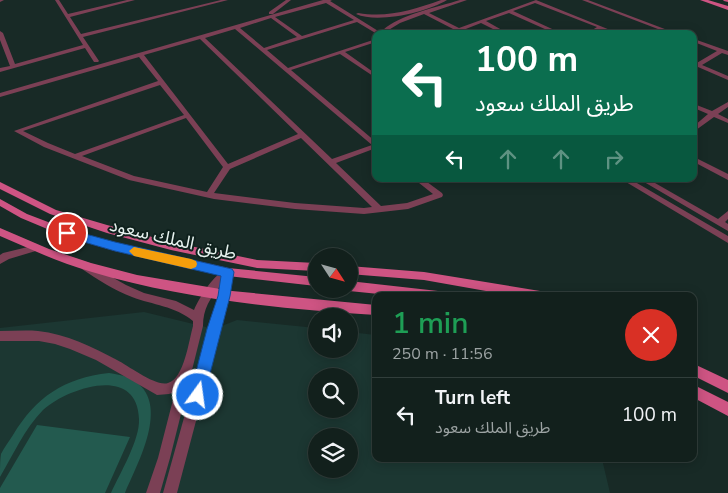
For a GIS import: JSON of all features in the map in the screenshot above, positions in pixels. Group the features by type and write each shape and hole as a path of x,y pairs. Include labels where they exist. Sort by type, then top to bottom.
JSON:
{"main road":[{"path":"703,0 728,8"},
{"path":"0,185 53,212 134,237 257,264 308,267"},
{"name":"طريق الملك سعود","path":"0,202 24,216 67,233 115,247 228,272 308,281"},
{"path":"0,232 36,248 83,265 128,278 224,296 372,310"},
{"path":"358,271 424,276 517,292"},
{"path":"358,287 402,292"},
{"path":"697,372 728,387"},
{"path":"697,393 728,409"}],"street":[{"path":"57,0 96,61"},
{"path":"67,16 121,1 133,0"},
{"path":"80,36 194,5 226,0"},
{"path":"272,15 289,0"},
{"path":"0,95 236,27 317,0"},
{"path":"0,88 96,61 304,8 327,0 342,10 358,17"},
{"path":"336,0 358,17 380,30"},
{"path":"262,50 358,17 396,16 445,0"},
{"path":"386,30 394,24 466,0"},
{"path":"426,13 459,30 534,0 609,30"},
{"path":"584,0 663,30"},
{"path":"304,8 342,10"},
{"path":"509,11 552,30"},
{"path":"272,15 301,38"},
{"path":"481,21 499,30"},
{"path":"236,27 372,142"},
{"path":"596,30 602,27"},
{"path":"0,33 12,66"},
{"path":"201,37 379,209"},
{"path":"287,70 372,41"},
{"path":"697,41 728,53"},
{"path":"0,70 86,46"},
{"path":"697,65 721,51"},
{"path":"0,53 7,52"},
{"path":"341,52 372,73"},
{"path":"140,54 227,167"},
{"path":"697,67 728,78"},
{"path":"162,82 17,131 132,178 209,195 295,206 364,211 408,206 438,196 422,182"},
{"path":"697,127 728,104"},
{"path":"697,107 728,121"},
{"path":"76,156 187,116"},
{"path":"209,195 227,167 302,135"},
{"path":"330,162 372,146"},
{"path":"697,161 728,177"},
{"path":"630,182 728,240"},
{"path":"648,182 728,228"},
{"path":"719,223 728,214"},
{"path":"0,260 6,256 36,248"},
{"path":"83,265 110,284 138,295 187,308 196,318 198,326 164,458 153,493"},
{"path":"196,318 206,293 228,272"},
{"path":"170,493 224,296 228,272"},
{"path":"0,336 38,336 67,343 97,354 157,389 168,390 176,387 185,374"}],"shaded area":[{"path":"144,312 214,329 237,320 308,327 308,358 358,358 358,333 372,335 372,462 603,462 610,493 0,493 0,328"}],"green space":[{"path":"109,373 127,377 141,386 149,399 151,414 144,448 125,493 111,493 133,446 139,419 135,402 127,391 114,386 100,386 68,394 43,410 25,433 0,477 1,454 31,410 42,400 65,385 78,379"},
{"path":"37,425 130,437 105,493 0,493 0,488"}],"slow traffic":[{"path":"134,251 191,264"}],"route":[{"path":"67,233 115,247 228,272 224,296 198,395"}]}
